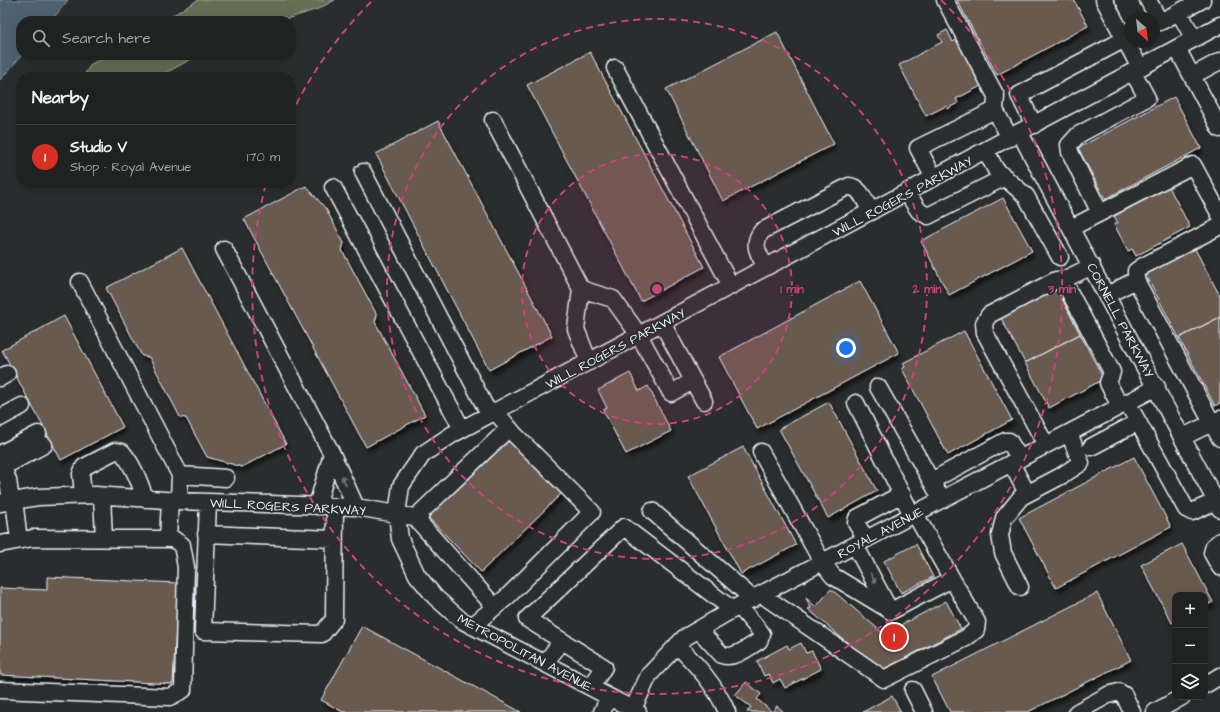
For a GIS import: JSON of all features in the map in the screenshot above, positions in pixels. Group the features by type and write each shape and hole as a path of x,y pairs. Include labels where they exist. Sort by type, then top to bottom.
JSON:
{"street":[{"path":"934,178 918,148 995,110 996,96 945,0"},
{"path":"1104,0 1124,37"},
{"path":"1148,0 1160,22 1202,0"},
{"path":"1179,12 1194,39"},
{"name":"WILL ROGERS PARKWAY","path":"9,501 51,496 83,495 175,501 356,507 397,514 402,486 423,454 462,429 1015,136 1220,25"},
{"path":"1034,125 1019,95 1124,40"},
{"path":"1100,213 1070,152 1069,145 1078,135 1147,98 1128,48"},
{"path":"1177,48 1220,129"},
{"path":"1192,76 1220,61"},
{"path":"615,68 731,286"},
{"name":"CORNELL PARKWAY","path":"995,110 1015,136 1071,228 1218,505"},
{"path":"493,120 581,289 576,329 589,362"},
{"path":"986,151 996,170 1005,176 1026,196 1060,257"},
{"path":"1071,228 1193,165 1220,215"},
{"path":"363,172 492,413 509,428 592,512 495,607 472,626"},
{"path":"907,193 919,210 928,216 1005,176"},
{"path":"766,267 757,250 755,242 762,231 849,186 855,186 870,212"},
{"path":"333,187 462,429"},
{"path":"1220,226 1143,266 1136,272 1136,280 1216,421 1220,438"},
{"path":"224,249 332,454 356,507"},
{"path":"1046,445 985,333 984,323 989,315 1056,280 1064,280 1092,266"},
{"path":"1064,280 1112,372 1108,383 1138,422 1186,509 1192,512 1218,505"},
{"path":"1107,295 1136,280"},
{"path":"80,282 180,475 168,539"},
{"path":"581,289 613,300 639,335 671,392 693,381"},
{"path":"662,323 704,401"},
{"path":"878,387 942,500"},
{"name":"ROYAL AVENUE","path":"636,710 649,675 684,638 746,602 1156,387"},
{"path":"591,687 604,667 527,620 624,527 746,602 884,679 966,638 976,630 977,622 902,494 856,402"},
{"path":"0,418 22,406"},
{"path":"1183,437 1216,421"},
{"path":"1091,447 1138,422"},
{"path":"495,607 420,522 420,518 421,512 509,428"},
{"path":"1020,587 1003,553 1000,536 1004,518 1021,497 1082,463 1069,433"},
{"path":"19,540 1,461 41,439"},
{"path":"931,481 1006,441 1009,441 1026,494"},
{"path":"83,495 81,474 84,466 116,451 122,452 127,457 145,498"},
{"path":"762,452 822,562 833,576 891,611"},
{"path":"317,506 332,454"},
{"path":"180,475 226,478"},
{"path":"891,611 860,542 856,523 858,518 902,494"},
{"path":"102,496 104,538"},
{"path":"208,502 202,630 322,634 334,620 335,507"},
{"path":"652,511 746,602 762,634 760,641 733,656 726,656 722,655 699,630"},
{"path":"397,514 420,518"},
{"name":"METROPOLITAN AVENUE","path":"397,514 400,539 418,575 435,597 461,620 636,710"},
{"path":"206,534 334,539"},
{"path":"0,544 32,538 173,539 182,545 186,567 182,690 170,697 0,690"},
{"path":"1220,541 1214,546 1212,553 1220,567"},
{"path":"891,611 952,579"},
{"path":"545,664 562,641"},
{"path":"677,645 703,673 720,696 727,712"},
{"path":"1208,683 1220,676"},
{"path":"913,690 924,712"},
{"path":"1077,712 1108,695 1119,692 1124,695 1132,712"},
{"path":"602,712 609,697"},
{"path":"1155,712 1180,703"}],"green space":[{"path":"198,0 335,0 318,9 296,16 171,16"},
{"path":"99,60 190,60 167,72 86,72 91,64"}],"water":[{"path":"0,0 68,0 55,16 16,16 16,60 18,60 0,80"}],"building":[{"path":"957,0 1074,0 1088,26 997,75"},
{"path":"947,30 953,42 957,39 981,86 956,99 958,103 947,109 946,106 926,116 899,65 942,42 938,35"},
{"path":"777,32 834,144 723,201 666,89"},
{"path":"590,52 704,267 641,301 527,85"},
{"path":"1174,97 1201,148 1105,199 1078,148"},
{"path":"438,121 552,336 489,370 376,154"},
{"path":"306,186 326,209 344,243 342,250 377,315 375,322 425,415 366,447 244,219"},
{"path":"1169,187 1190,227 1136,256 1132,249 1128,251 1114,224 1118,223 1114,216"},
{"path":"1003,198 1032,251 949,295 921,241"},
{"path":"1193,245 1220,296 1220,317 1179,338 1144,271"},
{"path":"182,248 286,444 242,467 207,457 186,418 180,417 149,357 142,356 106,288"},
{"path":"860,281 899,353 757,429 719,357"},
{"path":"1057,289 1080,334 1025,363 1001,318"},
{"path":"64,316 123,427 61,460 2,350"},
{"path":"1220,317 1220,403 1215,406 1179,338"},
{"path":"964,331 1012,420 948,455 902,369 905,367 903,363"},
{"path":"1080,334 1104,379 1049,408 1025,363"},
{"path":"630,373 639,391 648,386 671,431 626,454 603,410 607,408 598,390"},
{"path":"829,402 877,491 828,518 779,429"},
{"path":"508,437 563,492 481,572 427,516"},
{"path":"743,447 796,545 741,574 688,476"},
{"path":"1134,457 1171,527 1056,588 1019,518"},
{"path":"916,544 933,577 901,593 884,561"},
{"path":"1182,544 1208,592 1172,592 1172,623 1141,565"},
{"path":"47,577 178,583 173,684 0,675 0,588 47,590"},
{"path":"831,589 884,634 946,601 961,629 880,671 808,609 811,608 806,598 816,607"},
{"path":"1097,593 1131,660 1028,712 950,712 932,677"},
{"path":"1208,593 1213,602 1208,604"},
{"path":"362,626 521,712 343,712 321,700"},
{"path":"801,643 806,653 812,651 821,669 785,688 780,679 773,683 769,674 764,676 757,661 787,645 789,649"},
{"path":"746,682 761,694 757,699 772,712 747,712 751,707 735,695"},
{"path":"892,696 901,712 863,712"},
{"path":"777,706 784,712 772,712"}],"place":[{"name":"Studio V","path":"894,637"}]}
